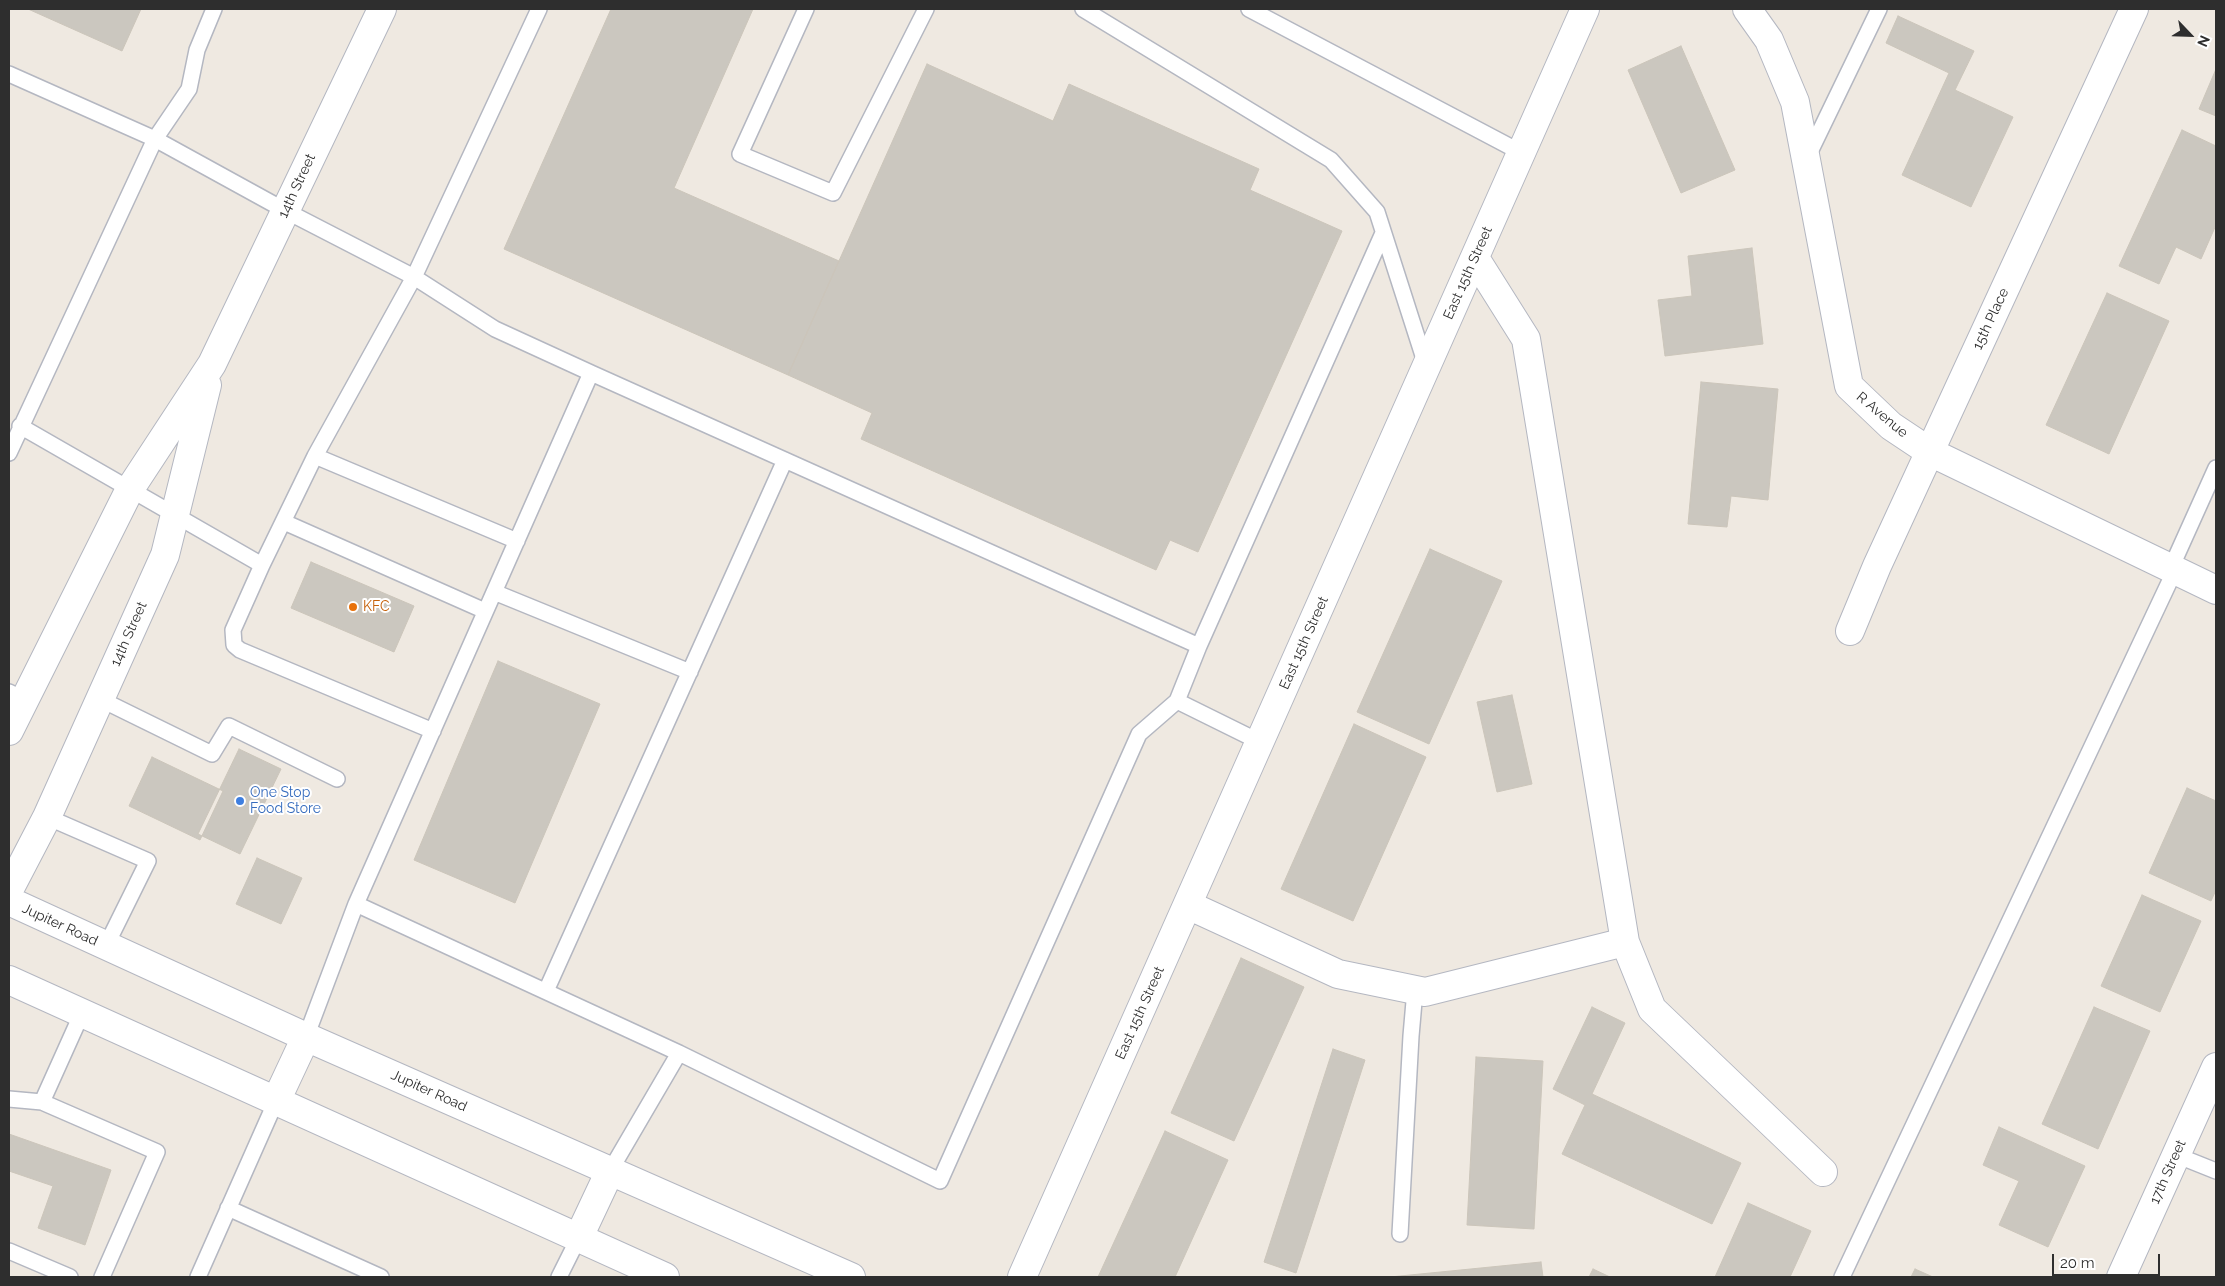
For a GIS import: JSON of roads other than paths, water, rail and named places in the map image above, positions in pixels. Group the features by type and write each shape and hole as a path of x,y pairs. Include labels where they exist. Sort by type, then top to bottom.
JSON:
{"street":[{"name":"14th Street","path":"9,731 17,696 130,490 212,364 382,9"},
{"name":"East 15th Street","path":"1022,1277 1586,9"},
{"name":"R Avenue","path":"1747,9 1769,40 1796,102 1849,386 1892,426 1930,452 2216,590"},
{"name":"15th Place","path":"1850,631 1877,566 2134,9"},
{"path":"1475,258 1526,339 1626,942 1652,1009 1823,1172"},
{"name":"14th Street","path":"9,890 47,817 165,555 212,364"},
{"name":"Jupiter Road","path":"9,901 306,1037 851,1277"},
{"path":"1188,905 1338,974 1425,992 1626,942"},
{"path":"9,980 665,1277"},
{"path":"276,1101 306,1037"},
{"name":"17th Street","path":"2121,1277 2216,1067"},
{"path":"578,1239 610,1171"}],"lane":[{"path":"9,453 155,139 188,89 197,50 214,9"},
{"path":"432,731 240,650 234,645 233,630 315,456 414,277 539,9"},
{"path":"806,9 740,154 833,193 926,9"},
{"path":"1083,9 1331,160 1378,212 1383,233 1427,366"},
{"path":"1249,9 1522,153"},
{"path":"1806,159 1879,9"},
{"path":"9,74 155,139 286,211 414,277 495,329 1199,646"},
{"path":"356,904 679,1053 940,1181 1139,734 1177,701 1199,646 1383,233"},
{"path":"306,1037 356,904 591,373"},
{"path":"20,426 262,565"},
{"path":"315,456 516,541"},
{"path":"546,991 785,460"},
{"path":"1842,1277 2173,569 2216,468"},
{"path":"284,522 486,611"},
{"path":"494,592 591,634 690,672"},
{"path":"100,699 212,754 229,726 337,779"},
{"path":"1177,701 1260,742"},
{"path":"47,817 148,860 106,946"},
{"path":"1400,1234 1415,990"},
{"path":"42,1102 82,1013"},
{"path":"610,1171 679,1053"},
{"path":"9,1099 42,1102 157,1152 102,1277"},
{"path":"198,1277 276,1101"},
{"path":"2176,1155 2216,1171"},
{"path":"228,1208 381,1277"},
{"path":"559,1277 578,1239"},
{"path":"9,1252 70,1277"}],"place":[{"name":"KFC","path":"353,607"},
{"name":"One Stop Food Store","path":"240,801"}]}
